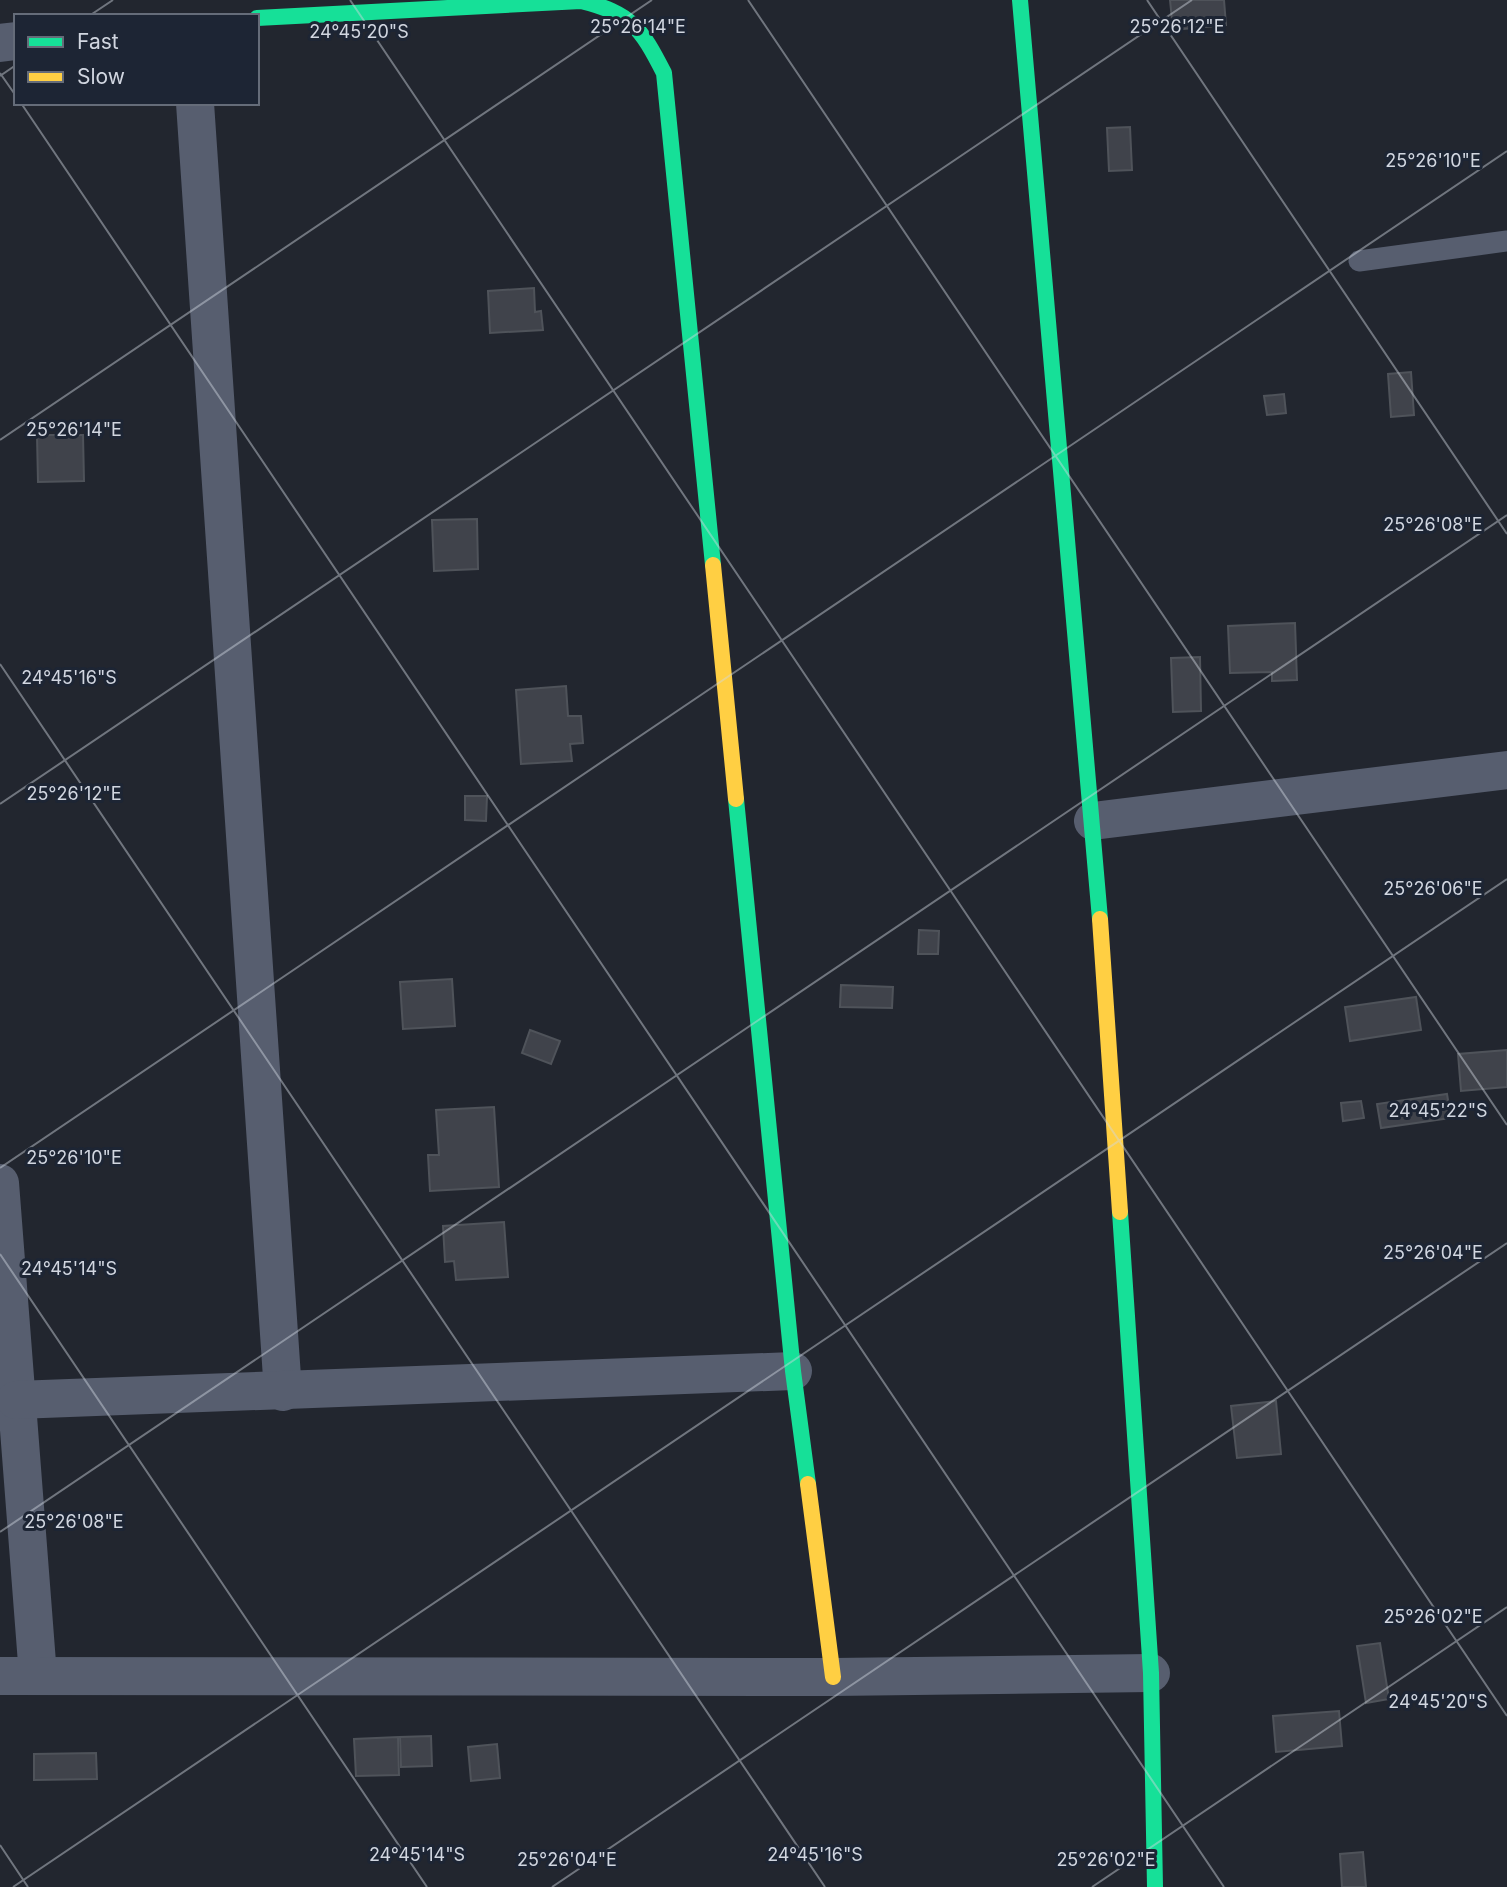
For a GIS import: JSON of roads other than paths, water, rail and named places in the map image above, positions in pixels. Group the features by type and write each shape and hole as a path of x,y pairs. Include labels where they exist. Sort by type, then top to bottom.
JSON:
{"street":[{"path":"1020,0 1093,821 1151,1673 1155,1887"},
{"path":"259,18 581,1 613,8 634,20 664,73 793,1371 834,1677"},
{"path":"195,105 283,1392"},
{"path":"1093,821 1507,770"},
{"path":"0,1183 38,1676"},
{"path":"16,1400 793,1371"},
{"path":"0,1676 834,1677 1151,1673"}],"lane":[{"path":"1359,261 1507,241"}]}
